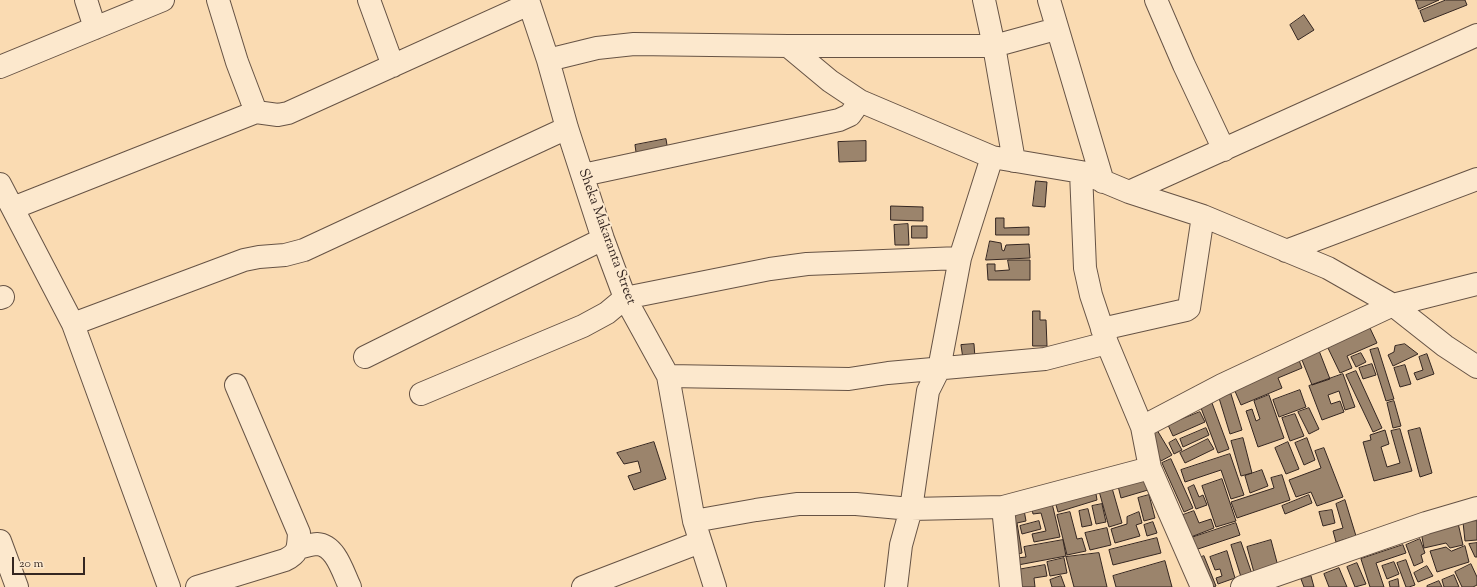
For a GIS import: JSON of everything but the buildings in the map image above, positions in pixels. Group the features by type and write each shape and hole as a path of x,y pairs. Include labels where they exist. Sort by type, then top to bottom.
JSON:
{"street":[{"path":"86,0 95,28"},
{"path":"0,67 163,0"},
{"path":"218,0 237,62 256,112"},
{"path":"369,0 393,66"},
{"path":"984,0 994,46 1014,161"},
{"path":"1049,0 1056,29 1103,182"},
{"path":"1156,0 1184,65 1224,150"},
{"path":"14,208 256,112 278,115 288,113 393,66 528,2"},
{"name":"Sheka Makaranta Street","path":"528,2 548,60 567,128 603,239 625,298 668,376 694,521 715,587"},
{"path":"548,60 597,48 634,44 994,46 1056,29"},
{"path":"1129,192 1477,35"},
{"path":"788,46 830,81 860,101 992,157 1081,172 1129,192 1202,216 1286,252 1328,268 1393,305 1445,346 1477,367"},
{"path":"583,175 839,120 850,115 860,101"},
{"path":"73,324 244,260 259,257 286,255 304,250 567,128"},
{"path":"896,587 901,545 911,509 928,391 939,369 960,258 992,157"},
{"path":"1081,172 1085,268 1091,295 1104,336 1142,427 1150,468 1202,587"},
{"path":"1286,252 1477,179"},
{"path":"0,184 14,208 73,324 169,587"},
{"path":"668,376 849,378 888,373 1045,359 1104,336 1190,308 1202,216"},
{"path":"365,357 603,239"},
{"path":"421,394 583,326 607,313 625,298 770,269 807,264 960,258"},
{"path":"1142,427 1222,385 1393,305 1477,284"},
{"path":"197,587 285,560 293,556 298,548 299,533 236,385"},
{"path":"694,521 798,504 856,504 911,509 1003,507 1150,468"},
{"path":"1003,507 1011,587"},
{"path":"1242,587 1426,523 1477,508"},
{"path":"584,587 700,542"},
{"path":"298,548 317,544 327,547 334,554 350,587"},
{"path":"1,545 17,587"}]}
